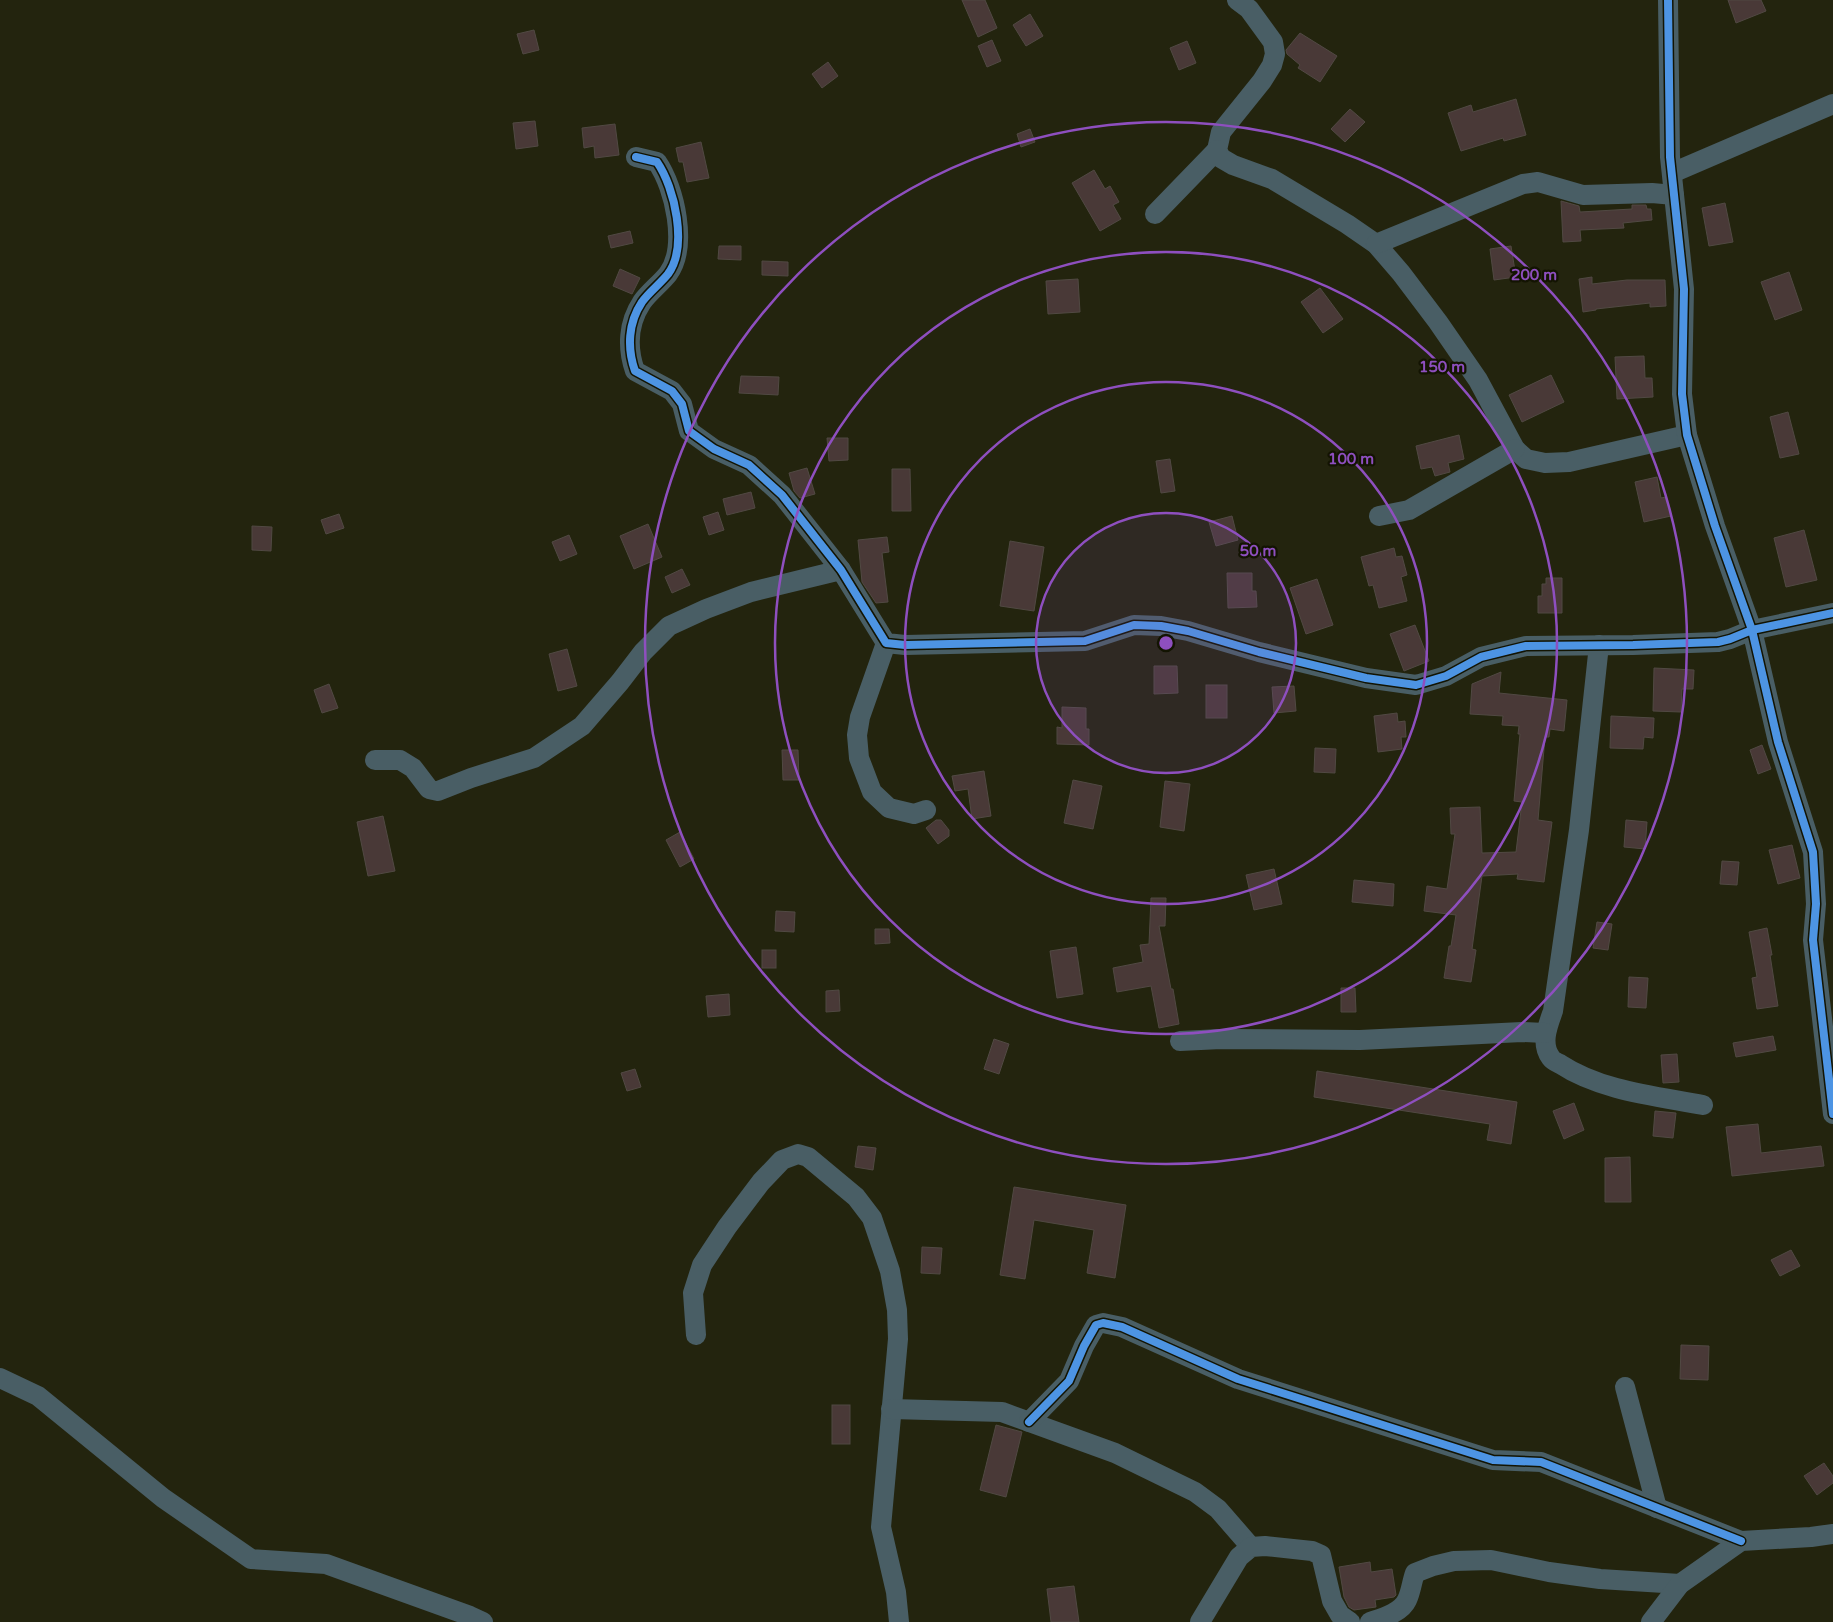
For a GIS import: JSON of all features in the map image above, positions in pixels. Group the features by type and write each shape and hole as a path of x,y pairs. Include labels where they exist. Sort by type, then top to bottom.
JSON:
{"street":[{"path":"1155,214 1217,150 1221,132 1262,81 1272,65 1275,54 1273,42 1249,10 1237,0"},
{"path":"1668,0 1670,157 1684,290 1682,394 1687,435 1715,526 1752,630 1778,742 1812,852 1816,904 1814,949 1833,1114"},
{"path":"1672,173 1831,110"},
{"path":"1217,150 1221,158 1233,165 1272,179 1347,224 1376,244 1406,280 1473,373 1515,449 1526,458 1545,464 1569,462 1687,435"},
{"path":"636,157 657,162 665,174 677,221 676,257 668,273 642,302 633,319 629,345 635,371 672,391 682,404 689,431 714,449 749,465 782,495 841,570 886,643 905,646 1085,641 1134,625 1161,626 1188,631 1259,652 1366,678 1416,685 1446,676 1481,657 1526,646 1718,642 1752,630 1833,613"},
{"path":"1376,244 1523,184 1538,182 1583,195 1652,193 1674,195"},
{"path":"1379,516 1409,510 1515,449"},
{"path":"375,760 400,760 413,768 429,789 438,791 471,778 534,758 582,726 620,682 642,652 669,626 706,609 751,592 841,570"},
{"path":"886,643 860,717 857,735 859,758 872,792 889,808 914,814 926,810"},
{"path":"1599,645 1579,830 1553,1010 1545,1034 1546,1044 1551,1058 1576,1075 1622,1089 1703,1106"},
{"path":"1180,1042 1221,1039 1360,1040 1522,1032 1545,1034"},
{"path":"696,1335 693,1292 702,1265 727,1227 761,1182 782,1160 798,1154 808,1157 856,1197 872,1218 878,1232 890,1271 897,1310 898,1339 881,1527 896,1592 900,1622"},
{"path":"1029,1422 1069,1381 1084,1346 1096,1325 1103,1323 1122,1327 1238,1379 1493,1460 1541,1462 1741,1541 1833,1534"},
{"path":"0,1378 38,1396 163,1498 251,1559 326,1564 483,1622"},
{"path":"1625,1387 1657,1508"},
{"path":"891,1409 1002,1412 1115,1453 1195,1492 1218,1509 1251,1547"},
{"path":"1650,1622 1680,1584 1741,1541"},
{"path":"1200,1622 1239,1557 1251,1547 1265,1546 1312,1551 1321,1555 1332,1600 1340,1615 1350,1622"},
{"path":"1370,1622 1383,1618 1402,1607 1408,1599 1415,1573 1454,1561 1491,1560 1550,1572 1600,1579 1680,1584"}],"building":[{"path":"962,0 985,0 997,28 978,37"},
{"path":"1728,0 1761,0 1766,11 1736,23"},
{"path":"1030,14 1043,36 1026,46 1013,25"},
{"path":"534,30 539,50 523,54 517,34"},
{"path":"1300,33 1337,56 1320,82 1298,68 1300,65 1287,54 1286,50"},
{"path":"992,40 1001,61 987,67 978,46"},
{"path":"1187,41 1196,63 1179,70 1170,48"},
{"path":"828,62 838,76 822,88 812,74"},
{"path":"1516,99 1526,135 1504,141 1503,138 1461,151 1448,113 1471,105 1473,112"},
{"path":"1350,109 1365,122 1345,142 1331,129"},
{"path":"535,121 538,146 516,149 513,123"},
{"path":"615,124 619,155 595,158 594,146 584,148 582,128"},
{"path":"1030,129 1035,142 1021,147 1017,134"},
{"path":"701,142 709,178 687,182 683,162 679,162 676,148"},
{"path":"1094,170 1105,189 1110,186 1119,202 1113,205 1121,219 1100,231 1072,183"},
{"path":"1561,201 1579,206 1580,212 1632,209 1632,205 1646,205 1647,209 1651,209 1652,220 1623,223 1624,228 1580,230 1581,241 1563,242"},
{"path":"1725,203 1733,242 1709,246 1702,208"},
{"path":"630,231 633,243 611,248 608,236"},
{"path":"719,246 741,246 741,260 718,259"},
{"path":"1511,246 1516,277 1494,280 1490,249"},
{"path":"762,261 788,262 788,276 762,275"},
{"path":"620,269 640,278 632,294 613,286"},
{"path":"1789,272 1802,310 1775,320 1761,282"},
{"path":"1592,277 1592,284 1627,280 1665,280 1666,306 1650,307 1650,303 1583,312 1579,279"},
{"path":"1078,279 1080,312 1048,314 1046,281"},
{"path":"1320,288 1343,319 1323,333 1301,302"},
{"path":"1644,356 1645,378 1652,378 1653,397 1617,399 1615,357"},
{"path":"1551,375 1564,402 1522,422 1509,395"},
{"path":"741,376 779,377 778,395 739,393"},
{"path":"1788,412 1799,454 1780,458 1770,417"},
{"path":"1459,435 1464,459 1448,463 1450,472 1435,476 1432,467 1421,469 1416,446"},
{"path":"827,438 848,438 848,460 829,461"},
{"path":"1170,459 1175,491 1161,493 1156,461"},
{"path":"807,468 815,494 800,498 794,491 789,473"},
{"path":"892,469 910,469 911,511 892,511"},
{"path":"1657,477 1661,498 1666,497 1671,516 1644,522 1635,482"},
{"path":"751,492 755,508 727,515 723,499"},
{"path":"718,512 724,530 709,535 703,517"},
{"path":"339,514 344,528 326,534 321,520"},
{"path":"1232,516 1238,540 1216,546 1209,522"},
{"path":"648,524 662,557 634,569 620,536"},
{"path":"252,526 272,527 271,551 252,550"},
{"path":"1804,530 1817,580 1786,587 1774,538"},
{"path":"569,535 577,554 560,561 552,542"},
{"path":"887,537 889,552 882,553 888,602 876,603 862,582 858,540"},
{"path":"1010,541 1044,547 1034,611 1000,606"},
{"path":"1394,548 1396,557 1402,556 1407,575 1401,577 1407,601 1379,608 1373,585 1369,586 1361,557"},
{"path":"682,569 690,585 672,593 665,577"},
{"path":"1227,573 1252,573 1252,591 1256,591 1257,607 1228,608"},
{"path":"1546,578 1562,578 1562,613 1538,613 1538,596 1542,596 1542,584 1546,584"},
{"path":"1317,579 1333,625 1306,634 1290,588"},
{"path":"1415,625 1429,661 1404,671 1390,634"},
{"path":"567,649 577,686 558,691 549,654"},
{"path":"1154,666 1177,666 1178,693 1154,694"},
{"path":"1654,668 1694,670 1693,689 1682,689 1681,712 1653,711"},
{"path":"1501,672 1499,693 1567,700 1564,731 1550,729 1549,737 1545,737 1538,820 1552,822 1544,882 1517,879 1518,874 1482,876 1472,949 1476,950 1471,982 1444,978 1456,915 1424,911 1427,886 1447,889 1455,834 1451,834 1450,808 1480,807 1482,853 1516,852 1522,802 1514,801 1520,734 1518,734 1519,726 1502,725 1503,716 1470,714 1472,684"},
{"path":"329,684 338,708 322,713 314,690"},
{"path":"1206,685 1227,685 1227,718 1206,718"},
{"path":"1294,686 1296,711 1274,713 1272,687"},
{"path":"1062,707 1086,708 1086,729 1089,729 1089,745 1057,744 1057,727 1062,728"},
{"path":"1397,713 1398,722 1405,721 1406,737 1401,737 1402,749 1378,752 1374,716"},
{"path":"1611,716 1654,718 1653,738 1644,737 1643,749 1610,748"},
{"path":"1762,745 1771,769 1758,774 1750,750"},
{"path":"1315,748 1336,749 1335,773 1314,772"},
{"path":"782,750 798,750 799,780 783,780"},
{"path":"984,771 991,816 972,819 968,789 955,791 952,776"},
{"path":"1073,780 1102,786 1093,829 1064,823"},
{"path":"1165,781 1190,784 1184,831 1160,827"},
{"path":"383,816 395,871 368,876 357,822"},
{"path":"936,820 941,820 949,830 949,836 938,844 926,828"},
{"path":"1626,820 1647,822 1645,849 1624,847"},
{"path":"680,832 694,859 680,867 666,840"},
{"path":"1792,845 1800,878 1778,884 1769,850"},
{"path":"1722,861 1739,862 1737,885 1720,884"},
{"path":"1274,869 1282,904 1254,910 1246,875"},
{"path":"1354,880 1394,884 1393,906 1352,902"},
{"path":"1151,898 1166,898 1165,926 1159,926 1179,1024 1159,1028 1151,986 1117,992 1113,968 1143,962 1140,945 1149,944"},
{"path":"776,911 795,912 794,932 775,931"},
{"path":"1597,922 1612,924 1608,950 1593,948"},
{"path":"1767,928 1778,1006 1757,1009 1752,978 1757,977 1749,932"},
{"path":"875,929 889,929 890,943 875,944"},
{"path":"1076,947 1083,994 1057,998 1050,951"},
{"path":"762,950 776,950 776,968 762,968"},
{"path":"1629,977 1648,978 1646,1008 1628,1007"},
{"path":"1341,988 1355,988 1356,1012 1341,1012"},
{"path":"839,990 840,1011 826,1012 826,991"},
{"path":"729,994 730,1015 708,1017 706,996"},
{"path":"1773,1036 1776,1050 1736,1057 1733,1043"},
{"path":"994,1039 1009,1044 999,1074 984,1069"},
{"path":"1677,1054 1679,1082 1663,1083 1661,1055"},
{"path":"635,1069 641,1087 627,1091 621,1073"},
{"path":"1317,1071 1517,1102 1511,1144 1487,1140 1490,1124 1314,1097"},
{"path":"1574,1103 1584,1130 1564,1139 1553,1111"},
{"path":"1655,1111 1676,1113 1673,1138 1653,1136"},
{"path":"1758,1124 1761,1153 1821,1146 1824,1166 1732,1176 1726,1127"},
{"path":"858,1146 876,1148 873,1170 855,1167"},
{"path":"1630,1157 1631,1202 1605,1202 1605,1158"},
{"path":"1014,1187 1126,1205 1115,1278 1087,1273 1094,1230 1034,1220 1025,1279 1000,1275"},
{"path":"922,1247 942,1248 940,1274 921,1273"},
{"path":"1791,1250 1800,1266 1780,1276 1771,1260"},
{"path":"1681,1345 1709,1346 1708,1380 1680,1379"},
{"path":"832,1405 850,1405 850,1444 832,1444"},
{"path":"996,1425 1022,1432 1006,1497 980,1490"},
{"path":"1824,1463 1833,1476 1833,1483 1817,1495 1804,1476"},
{"path":"1370,1562 1371,1572 1392,1569 1396,1595 1375,1600 1376,1607 1354,1610 1349,1607 1344,1597 1339,1567"},
{"path":"1074,1586 1079,1622 1051,1622 1047,1589"}],"cycle path":[{"path":"1668,0 1670,157 1684,289 1682,394 1687,435 1715,526 1752,630 1778,742 1813,852 1816,904 1813,940 1833,1114"},
{"path":"636,157 657,162 674,202 678,234 674,263 668,274 642,302 634,318 630,345 635,371 672,391 682,404 689,431 714,449 749,465 782,495 841,570 886,643 905,645 1085,641 1134,625 1161,626 1188,631 1259,652 1366,678 1416,685 1446,676 1481,657 1526,646 1718,642 1752,630 1833,613"},
{"path":"1029,1422 1069,1381 1084,1346 1096,1325 1103,1323 1122,1327 1238,1379 1493,1460 1541,1462 1741,1541"}]}
